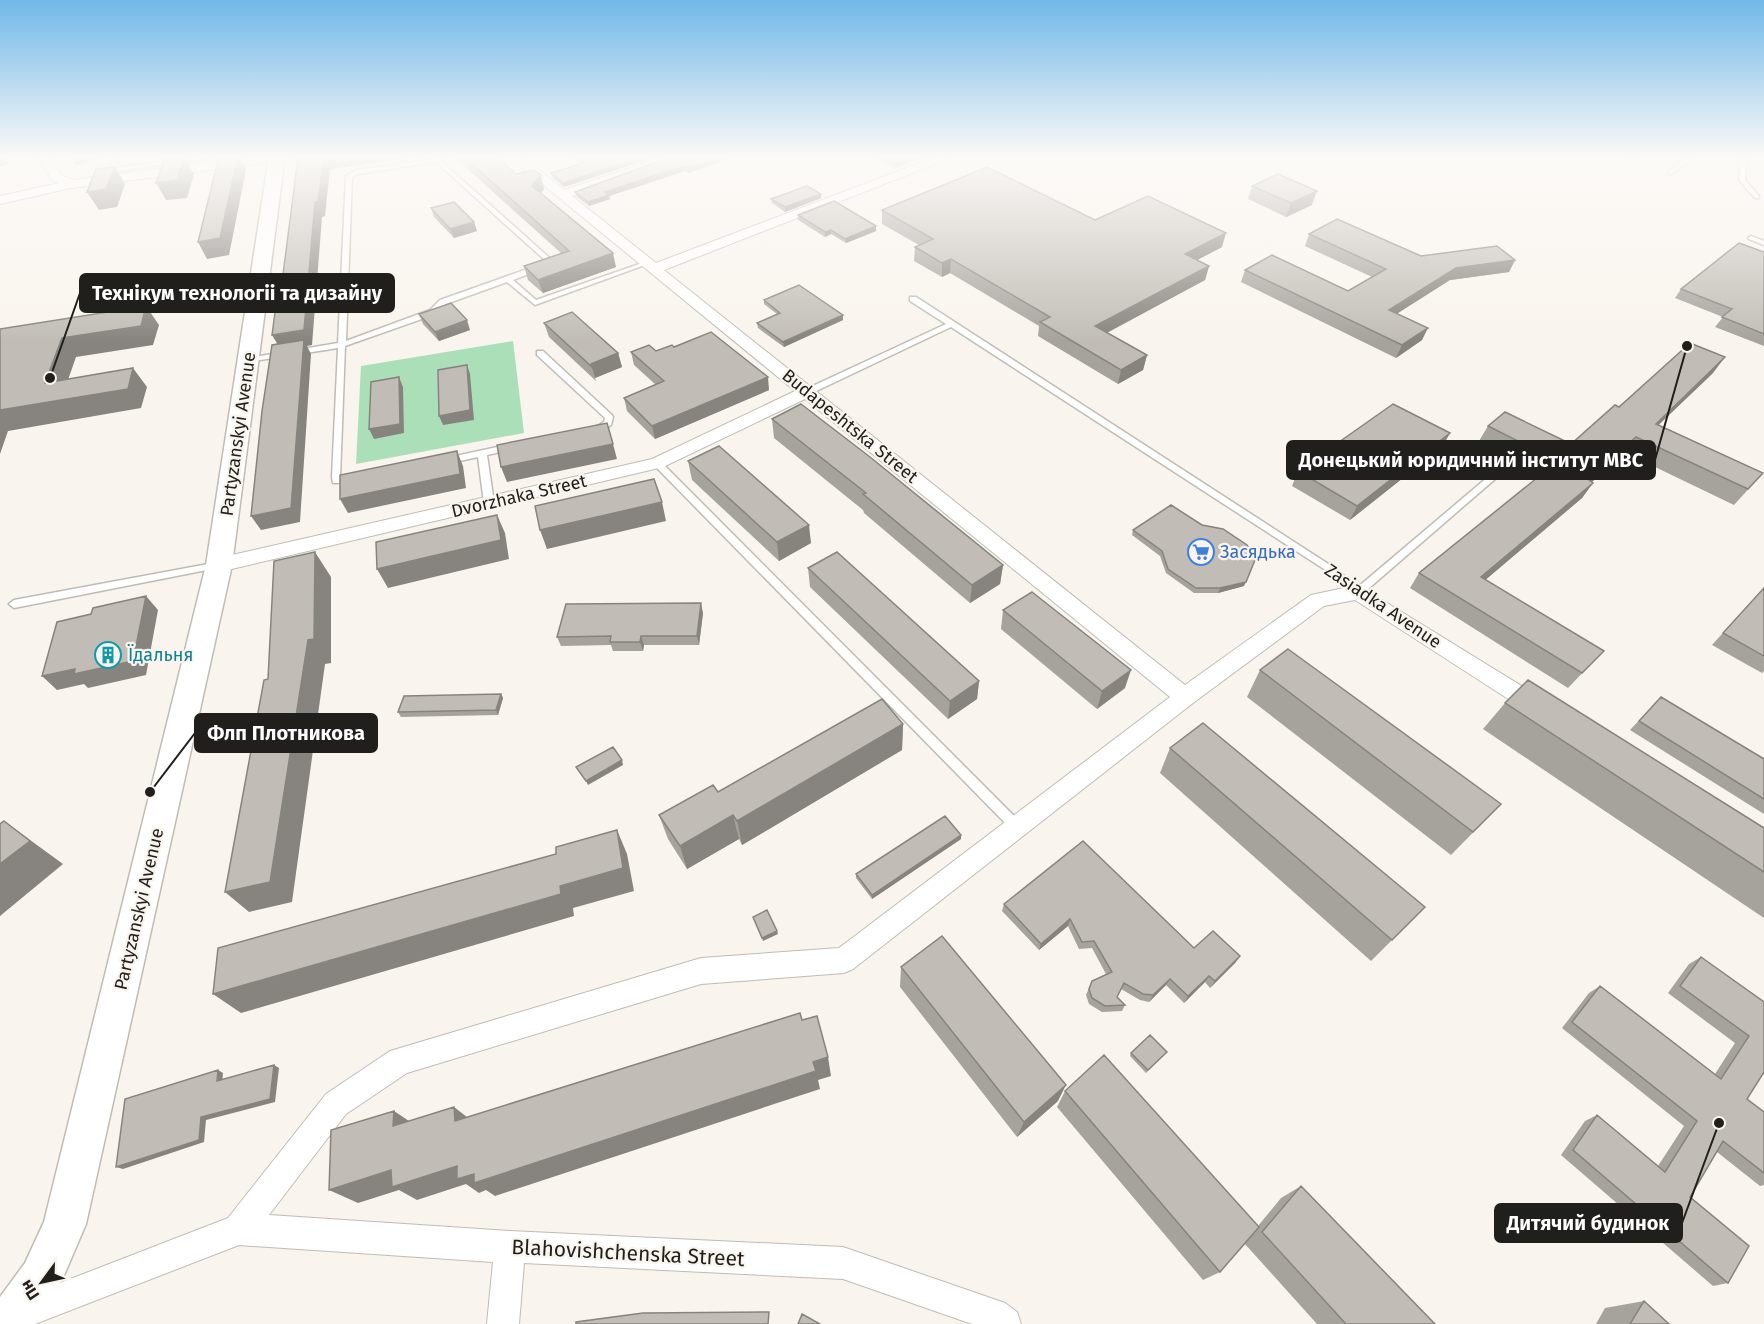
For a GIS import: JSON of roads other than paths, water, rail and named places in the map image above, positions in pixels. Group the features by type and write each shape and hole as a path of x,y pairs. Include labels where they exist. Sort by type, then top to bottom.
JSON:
{"street":[{"name":"Partyzanskyi Avenue","path":"8,1320 45,1270 65,1224 219,565 270,218"},
{"name":"Budapeshtska Street","path":"591,218 1185,697"},
{"path":"651,266 782,218"},
{"name":"Dvorzhaka Street","path":"219,565 657,464 807,392"},
{"path":"8,1320 239,1229 336,1104 400,1061 701,971 844,960 1185,697 1318,600 1358,592"},
{"name":"Zasiadka Avenue","path":"1358,592 1556,719"},
{"name":"Blahovishchenska Street","path":"239,1229 510,1247 843,1263 993,1315 1005,1324"},
{"path":"503,1324 510,1247"}],"lane":[{"path":"347,218 336,481 342,482 365,477"},
{"path":"248,360 342,345 434,312 443,302 552,263 502,218"},
{"path":"1751,238 1764,243"},
{"path":"508,279 535,303 651,266"},
{"name":"Zasiadka Avenue","path":"913,299 1330,569 1358,592"},
{"path":"807,392 951,324"},
{"path":"540,353 609,417 608,423 601,429 590,431"},
{"path":"435,463 525,444"},
{"path":"482,453 489,503"},
{"path":"657,464 1017,826"},
{"path":"1358,592 1505,467"},
{"path":"14,604 219,565"}],"place":[{"name":"Донецький юридичний інститут МВС","path":"1687,346"},
{"name":"Технікум технологіі та дизайну","path":"50,378"},
{"name":"Засядька","path":"1201,552"},
{"name":"Їдальня","path":"108,655"},
{"name":"Флп Плотникова","path":"150,792"},
{"name":"Дитячий будинок","path":"1719,1123"}]}
